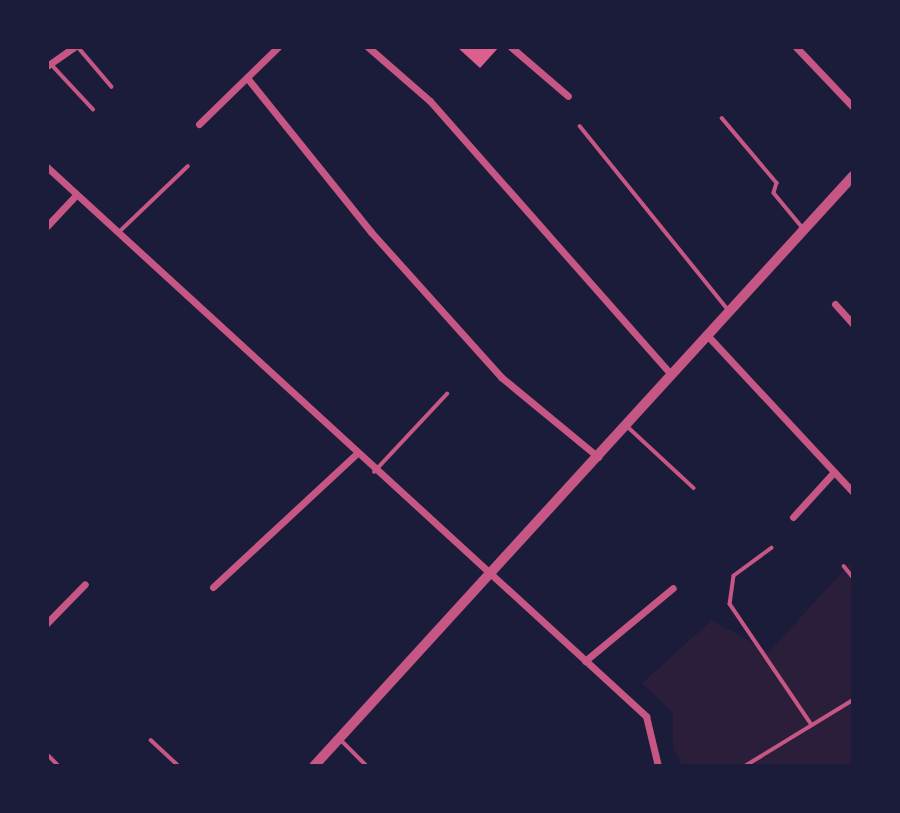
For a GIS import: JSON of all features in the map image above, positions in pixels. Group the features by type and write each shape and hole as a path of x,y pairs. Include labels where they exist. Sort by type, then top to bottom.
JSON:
{"street":[{"path":"49,65 76,47"},
{"path":"199,124 278,47"},
{"path":"368,47 430,101 670,373"},
{"path":"511,47 568,96"},
{"path":"796,47 853,107"},
{"path":"248,79 371,232 501,377 598,457"},
{"path":"47,167 355,455 646,716 658,766"},
{"path":"314,766 491,576 727,308 853,176"},
{"path":"47,226 76,195"},
{"path":"835,304 853,324"},
{"path":"705,334 853,492"},
{"path":"214,587 355,455"},
{"path":"793,517 834,472"},
{"path":"47,623 85,583"},
{"path":"585,661 673,587"}],"lane":[{"path":"76,47 113,86"},
{"path":"49,65 93,109"},
{"path":"722,118 777,183 774,193 803,228"},
{"path":"580,126 727,308"},
{"path":"117,233 188,166"},
{"path":"374,472 447,394"},
{"path":"626,424 694,488"},
{"path":"772,548 734,576 730,604 813,725"},
{"path":"844,566 853,577"},
{"path":"745,766 853,700"},
{"path":"340,739 367,766"},
{"path":"151,740 179,766"},
{"path":"47,754 60,766"}],"shaded area":[{"path":"853,560 853,766 683,766 673,749 673,713 642,683 712,620 769,652"}],"building":[{"path":"457,47 499,47 480,68"}]}
